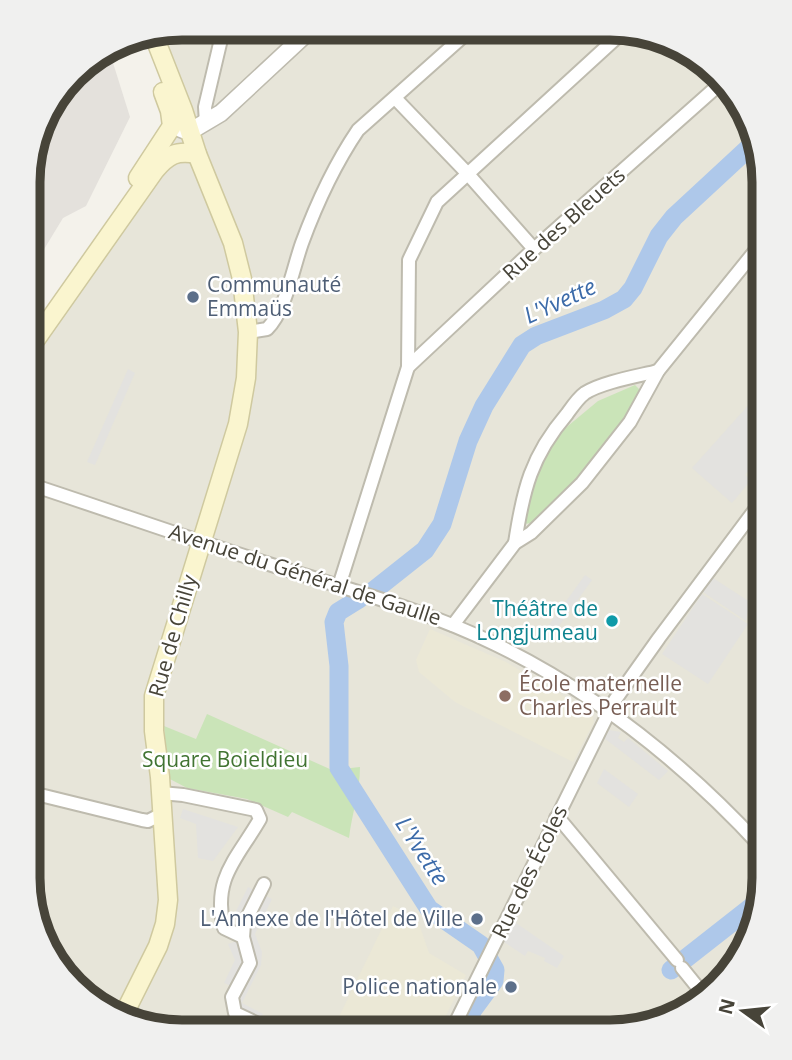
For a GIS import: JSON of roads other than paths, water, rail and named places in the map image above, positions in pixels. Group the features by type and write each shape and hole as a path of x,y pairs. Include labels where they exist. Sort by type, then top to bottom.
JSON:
{"main road":[{"name":"Rue de Chilly","path":"127,1008 159,946 168,900 153,696 238,424 246,377 248,332 239,261 156,43"},
{"path":"95,252 145,166 172,126 170,111 145,46"},
{"path":"40,333 95,252 165,158 177,152 197,154"}],"street":[{"path":"206,123 205,107 221,40"},
{"path":"172,126 189,132 221,113 300,40"},
{"path":"248,332 261,331 273,323 312,219 347,146 358,131 459,40"},
{"path":"339,586 408,367 409,260 437,202 614,40"},
{"name":"Rue des Bleuets","path":"408,367 534,249 715,88"},
{"path":"395,98 467,173 534,249"},
{"path":"453,625 515,543 531,533 582,483 630,422 658,371 752,255"},
{"path":"515,543 523,493 533,464 555,428 584,393 658,371"},
{"name":"Avenue du Général de Gaulle","path":"40,488 453,625 536,666 609,713 691,776 751,837"},
{"name":"Rue des Écoles","path":"456,1020 609,713 644,659 752,514"},
{"path":"161,793 256,810 260,819 227,872 219,898 224,928 243,937"},
{"path":"40,795 148,821 162,814"},
{"path":"556,818 698,988"},
{"path":"250,1020 235,1013 232,997 250,963 243,937 244,924 264,884"}],"waterway":[{"name":"L'Yvette","path":"372,592 425,550 442,524 468,441 484,406 522,345 536,336 604,310 624,299 633,288 659,236 674,217 747,149"},
{"name":"L'Yvette","path":"359,599 338,612 334,622 339,666 339,768 429,909 481,945 495,970 494,981 472,1011 470,1020"},
{"path":"671,970 748,910"}],"place":[{"name":"Communauté Emmaüs","path":"193,297"},
{"name":"Théâtre de Longjumeau","path":"612,621"},
{"name":"École maternelle Charles Perrault","path":"505,696"},
{"name":"L'Annexe de l'Hôtel de Ville","path":"477,919"},
{"name":"Police nationale","path":"511,987"}],"park label":[{"name":"Square Boieldieu","path":"225,760"}]}
